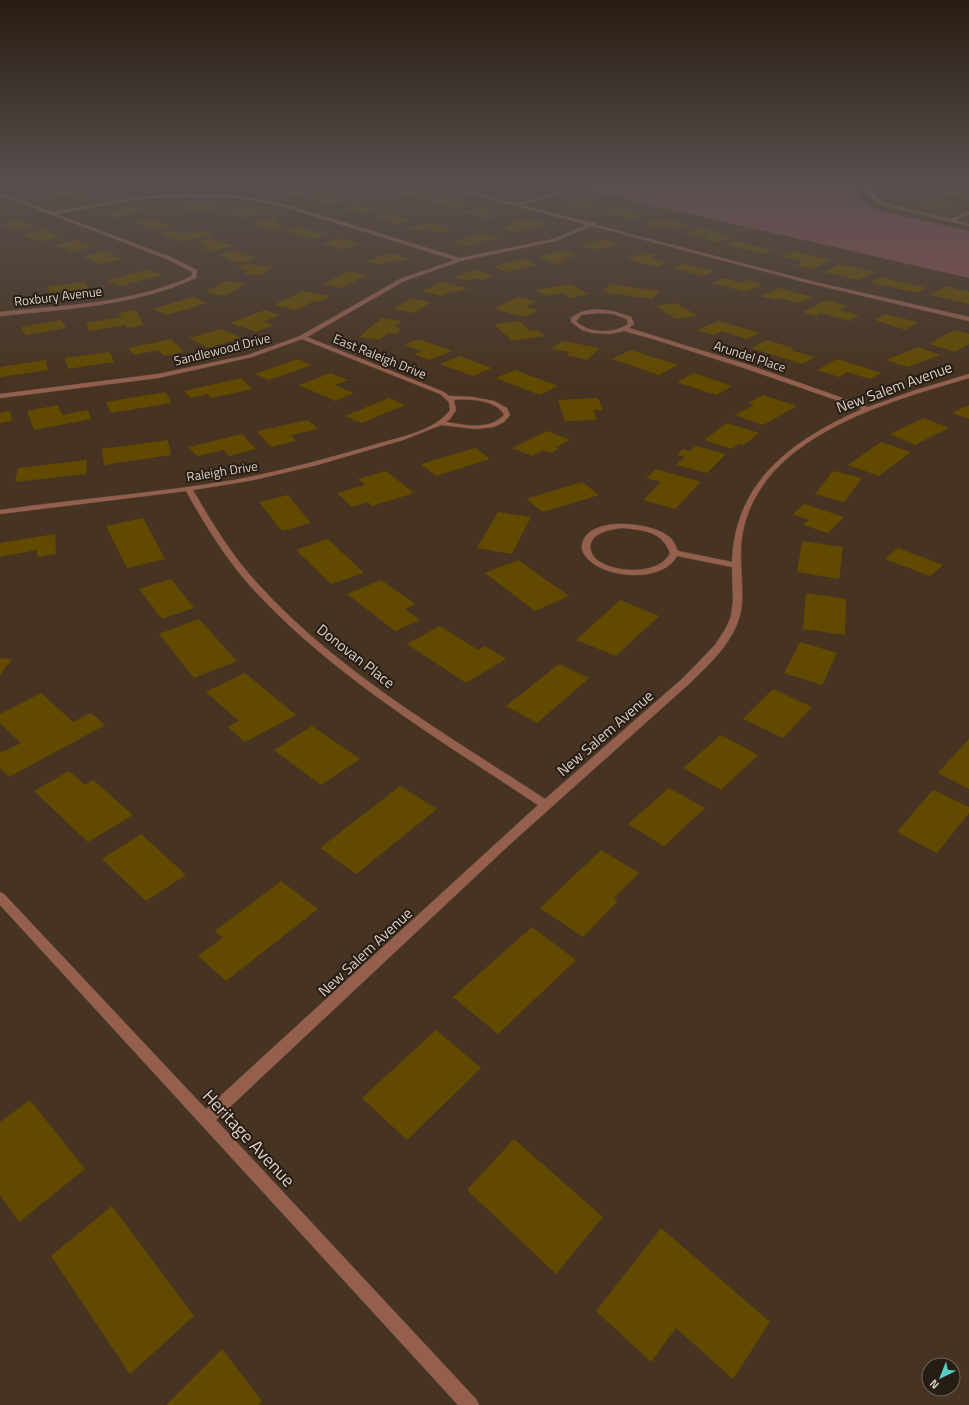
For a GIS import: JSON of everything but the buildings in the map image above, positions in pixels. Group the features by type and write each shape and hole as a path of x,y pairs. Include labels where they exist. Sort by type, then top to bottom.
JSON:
{"street":[{"name":"Roxbury Avenue","path":"0,314 95,303 145,294 174,287 194,277 195,271 185,265 144,249"},
{"path":"423,249 460,260"},
{"name":"Sandlewood Drive","path":"0,396 188,371 250,356 302,337 390,286 460,260 514,249"},
{"path":"685,249 810,282 969,319"},
{"name":"Arundel Place","path":"625,329 631,324 629,318 614,312 585,312 575,316 572,321 578,327 597,332 612,332 625,329 661,339 866,409"},
{"name":"East Raleigh Drive","path":"302,337 442,393 450,398 480,400 497,404 506,411 505,418 498,423 481,427 456,426 441,423"},
{"name":"New Salem Avenue","path":"206,1120 546,805 682,685 706,661 724,640 733,622 737,606 737,541 742,519 752,497 764,477 792,451 836,424 866,409 969,376"},
{"name":"Raleigh Drive","path":"0,512 188,488 279,473 347,455 425,431 441,423 452,412 453,405 450,398"},
{"name":"Donovan Place","path":"188,488 215,535 255,586 314,644 374,691 546,805"},
{"path":"633,526 649,530 663,536 673,547 674,553 672,559 659,569 649,572 625,572 608,568 595,562 589,556 585,544 594,534 602,530 611,527 633,526"},
{"path":"674,553 736,565"},
{"name":"Heritage Avenue","path":"0,897 470,1405"}],"shaded area":[{"path":"841,249 969,249 969,278"}]}
